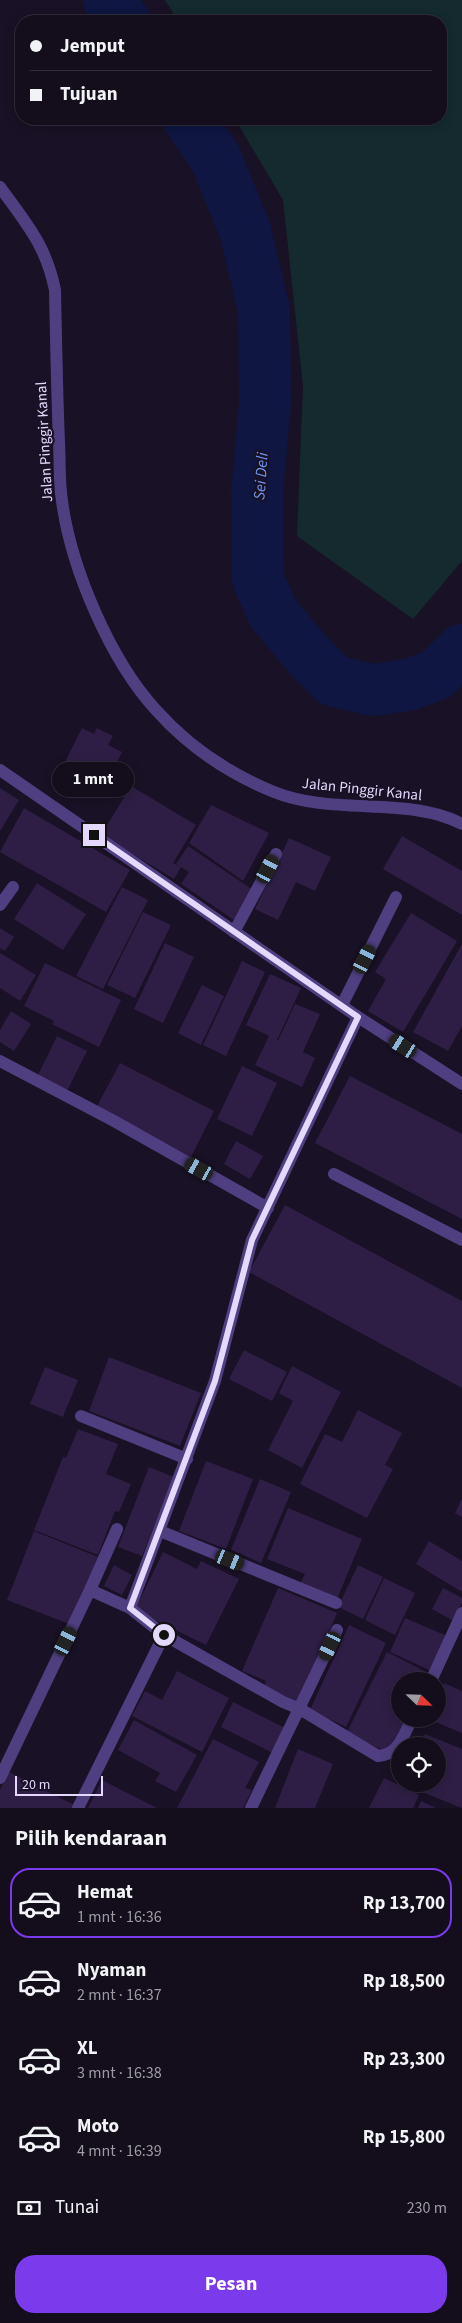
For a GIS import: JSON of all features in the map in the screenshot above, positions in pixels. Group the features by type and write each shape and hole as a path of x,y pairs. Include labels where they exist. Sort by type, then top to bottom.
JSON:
{"street":[{"name":"Jalan Pinggir Kanal","path":"0,187 43,248 51,270 55,290 62,502 76,562 97,614 118,658 150,702 197,749 240,776 275,792 306,802 420,811 462,824"},
{"path":"0,770 358,1017 462,1084"},
{"path":"234,932 276,854"},
{"path":"0,905 12,887"},
{"path":"342,1005 396,897"},
{"path":"130,1608 215,1381 252,1240 358,1017"},
{"path":"0,1061 114,1121 268,1208"},
{"path":"334,1174 462,1240"},
{"path":"81,1416 187,1459"},
{"path":"0,1778 90,1590 117,1529"},
{"path":"160,1531 336,1603"},
{"path":"90,1590 130,1608 164,1635 283,1702 300,1709 378,1756 388,1755 396,1749 407,1728"},
{"path":"435,1672 462,1612"},
{"path":"251,1808 337,1630"},
{"path":"78,1808 164,1635"}],"green space":[{"path":"165,0 462,0 462,561 413,619 297,536 303,386 283,200 239,125 447,125 447,15 174,15"}],"building":[{"path":"82,728 94,734 97,728 113,736 108,745 122,752 101,795 59,774"},
{"path":"131,786 196,825 173,863 181,867 174,879 101,835"},
{"path":"0,788 19,800 0,831"},
{"path":"211,805 269,833 243,881 189,843"},
{"path":"24,808 130,870 106,912 0,852"},
{"path":"402,836 462,871 462,915 383,869"},
{"path":"289,838 331,857 315,891 296,882 278,920 255,909"},
{"path":"188,846 253,890 234,920 181,884 189,872 176,864"},
{"path":"37,883 86,914 63,950 14,919"},
{"path":"122,887 148,900 103,989 76,976"},
{"path":"143,912 171,925 135,998 107,985"},
{"path":"411,913 457,941 403,1032 368,1011 386,979 375,972"},
{"path":"0,928 14,937 5,951 0,948"},
{"path":"165,943 194,957 163,1023 134,1009"},
{"path":"462,944 462,1026 448,1051 413,1032"},
{"path":"0,953 36,975 20,1001 0,988"},
{"path":"242,961 265,972 226,1056 203,1045"},
{"path":"45,963 121,1000 99,1047 52,1024 54,1021 24,1006"},
{"path":"270,974 301,988 278,1041 295,1004 320,1014 303,1052 315,1058 302,1087 255,1065 269,1036 246,1025"},
{"path":"202,985 224,996 201,1045 178,1033"},
{"path":"11,1011 31,1024 14,1051 0,1042 0,1030"},
{"path":"57,1036 87,1051 67,1091 37,1077"},
{"path":"120,1063 214,1111 190,1159 95,1110"},
{"path":"242,1066 277,1083 252,1136 217,1119"},
{"path":"350,1076 462,1134 462,1219 315,1143"},
{"path":"236,1141 263,1156 250,1179 224,1164"},
{"path":"285,1205 462,1301 462,1388 249,1272"},
{"path":"244,1350 287,1372 272,1401 229,1379"},
{"path":"109,1357 201,1393 180,1446 89,1411"},
{"path":"292,1366 341,1392 302,1468 268,1450 293,1401 279,1393"},
{"path":"45,1367 78,1380 63,1417 30,1404"},
{"path":"358,1410 402,1433 385,1465 393,1469 367,1518 300,1484 325,1434 342,1442"},
{"path":"78,1429 118,1444 106,1474 131,1484 119,1512 115,1511 98,1555 34,1530 63,1457 66,1458"},
{"path":"206,1461 253,1479 226,1549 179,1531"},
{"path":"149,1467 174,1477 142,1556 118,1547"},
{"path":"260,1479 291,1492 261,1563 231,1550"},
{"path":"462,1499 462,1517 455,1513"},
{"path":"288,1508 362,1539 337,1599 300,1584 305,1574 267,1559"},
{"path":"34,1531 98,1557 72,1625 7,1600"},
{"path":"429,1541 462,1561 462,1592 416,1564"},
{"path":"163,1552 197,1569 201,1561 239,1579 206,1645 135,1610"},
{"path":"114,1565 132,1575 122,1595 104,1586"},
{"path":"358,1565 383,1577 363,1619 338,1607"},
{"path":"384,1578 415,1593 395,1635 365,1620"},
{"path":"278,1588 337,1613 298,1704 263,1689 266,1681 242,1671"},
{"path":"443,1588 462,1598 462,1603 452,1620 432,1609"},
{"path":"405,1618 447,1636 431,1671 390,1652"},
{"path":"349,1625 386,1643 346,1727 310,1710"},
{"path":"387,1652 426,1672 391,1672 391,1728 400,1728 396,1737 391,1737 391,1747 388,1753 347,1732"},
{"path":"177,1671 229,1698 202,1752 132,1716 145,1691 162,1700"},
{"path":"446,1684 462,1691 462,1733 446,1726"},
{"path":"233,1702 285,1728 273,1753 221,1727"},
{"path":"134,1720 197,1755 176,1792 155,1781 160,1773 118,1750"},
{"path":"213,1739 259,1762 245,1788 252,1790 243,1808 177,1808"},
{"path":"446,1743 462,1749 462,1808 422,1792 446,1792"},
{"path":"298,1749 333,1764 315,1808 275,1808"},
{"path":"9,1772 74,1805 73,1808 0,1808 0,1790"},
{"path":"384,1778 391,1781 391,1792 413,1792 419,1795 413,1808 369,1808"},
{"path":"102,1780 157,1808 88,1808"},
{"path":"421,1801 436,1808 418,1808"}],"waterway":[{"name":"Sei Deli","path":"109,0 120,15"},
{"name":"Sei Deli","path":"193,125 215,157 245,230 264,310 265,404 257,492 258,579 273,613 309,656 334,681 373,690 408,685 436,675 462,650"}],"route":[{"path":"94,835 358,1017 252,1240 239,1283 215,1381 174,1495 130,1608 164,1635"}]}
